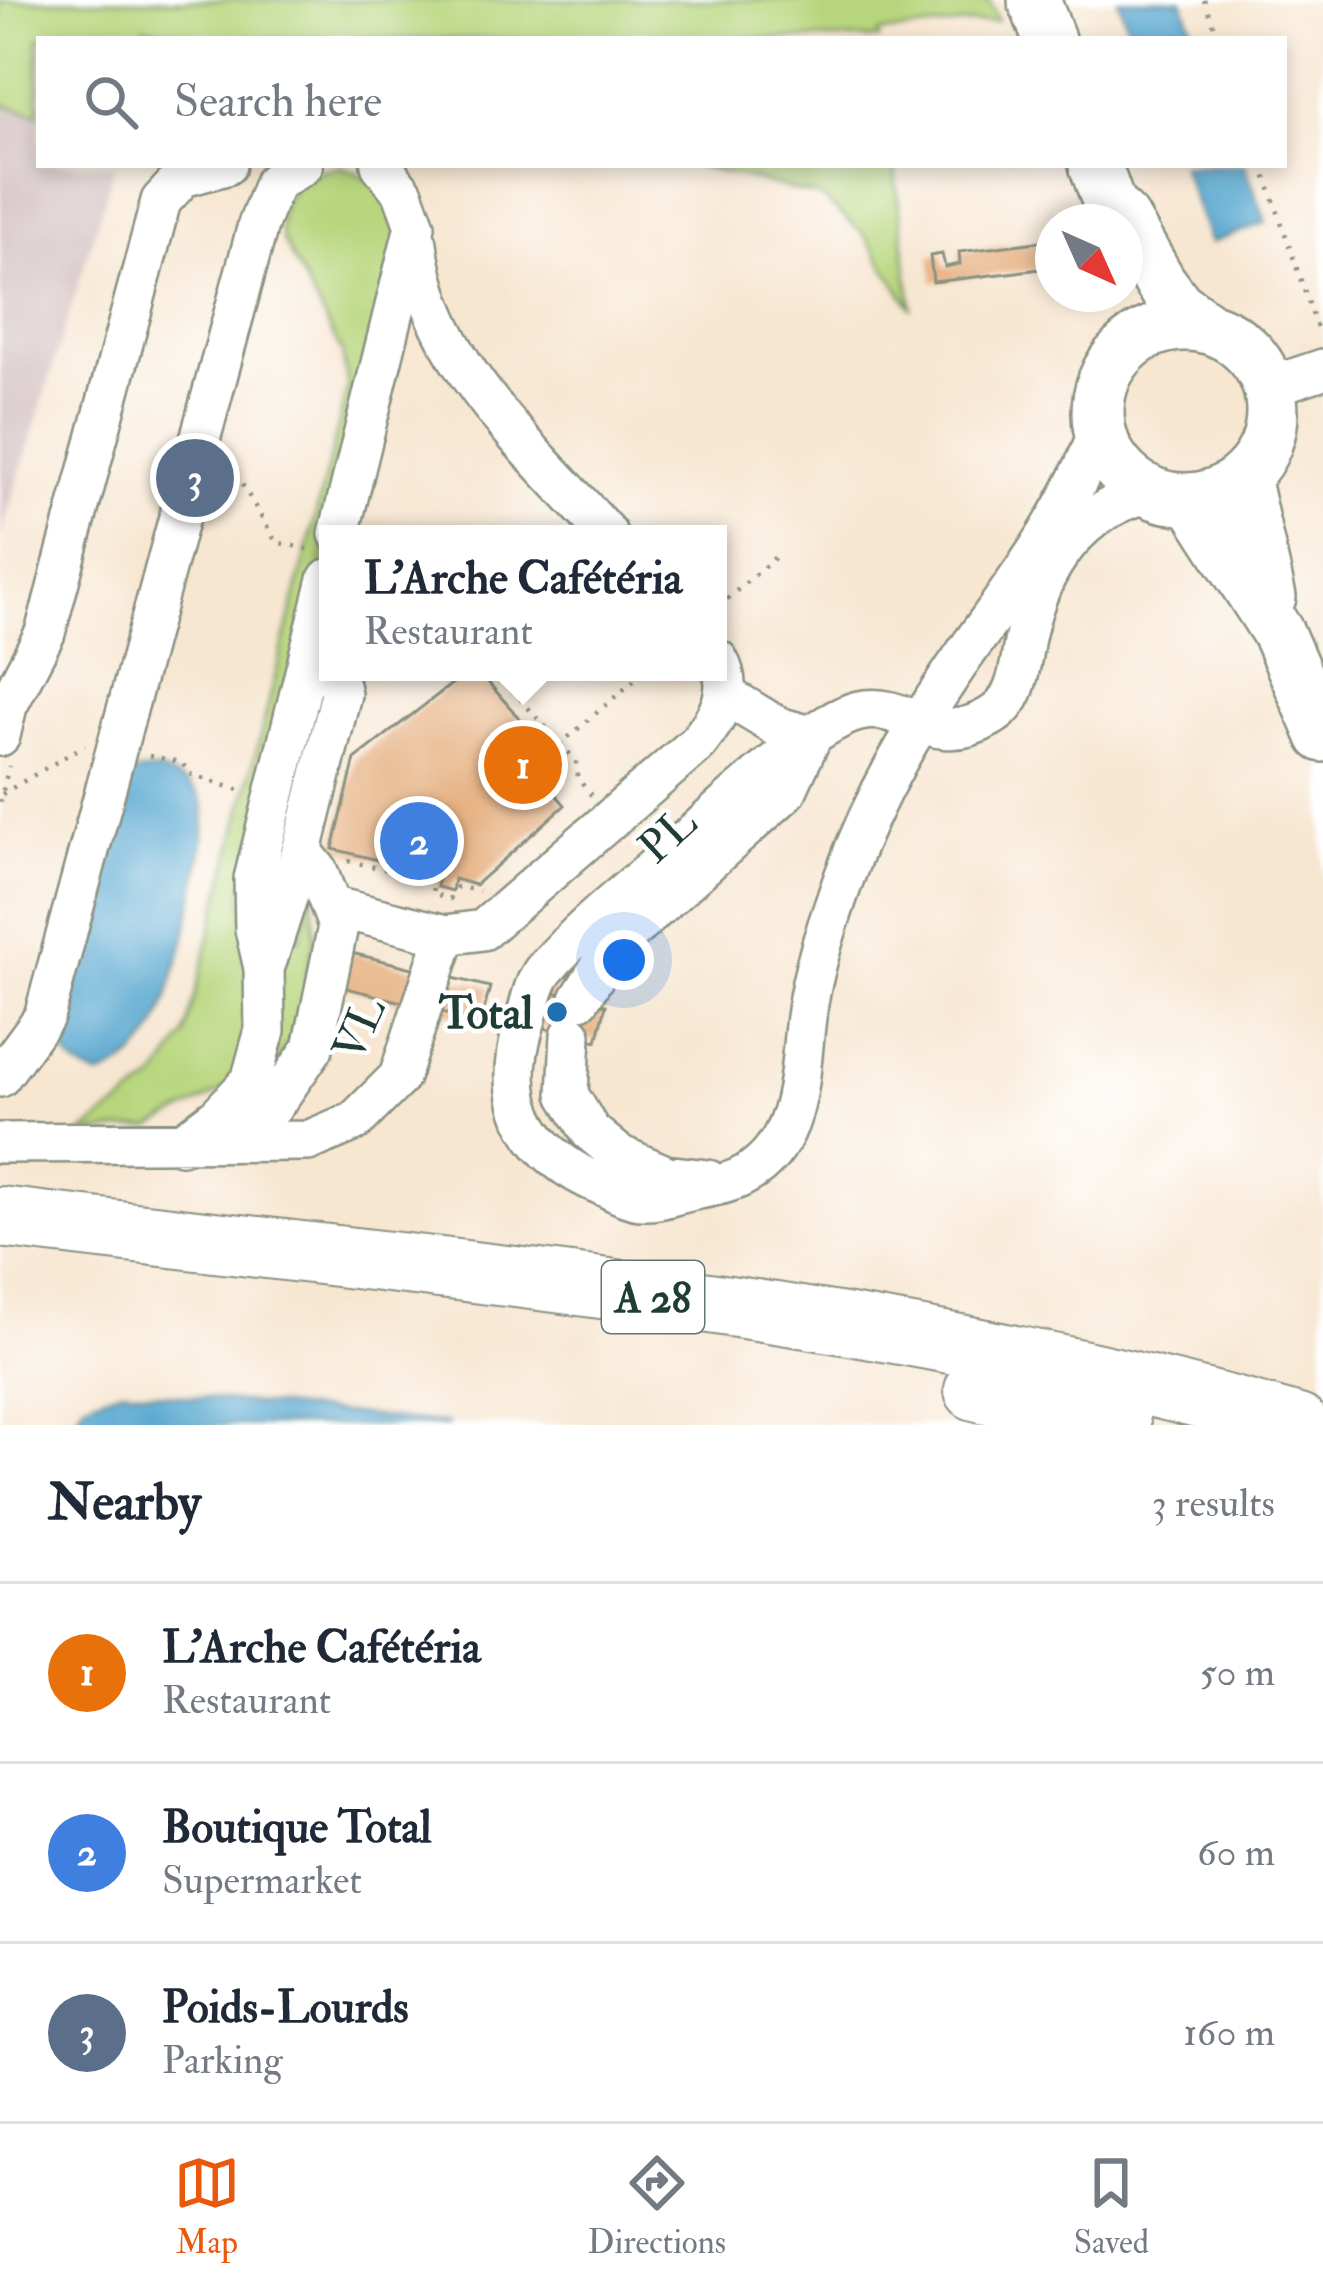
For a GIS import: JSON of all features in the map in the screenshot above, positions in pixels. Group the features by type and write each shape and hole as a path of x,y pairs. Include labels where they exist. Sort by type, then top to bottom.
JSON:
{"highway":[{"name":"A 28","path":"0,1217 699,1302 925,1337 1298,1425"},
{"name":"A 28","path":"0,1258 686,1336 939,1381 1120,1425"}],"main road":[{"path":"1034,0 1047,36"},
{"path":"1104,198 1124,219 1169,294 1207,327 1234,339 1256,360 1269,387 1269,436 1243,477 1219,492 1171,496"},
{"path":"1122,312 1124,349"},
{"path":"1207,327 1162,327 1124,349 1101,386 1099,429 1117,467 1171,496 1278,632"},
{"path":"1243,477 1278,632 1323,736"}],"street":[{"path":"0,736 7,706 45,633 160,201 183,177 215,168"},
{"path":"0,1077 44,1017 258,225 274,183 298,168"},
{"path":"383,168 403,193 415,226 419,268 453,352 599,525"},
{"path":"341,525 415,226"},
{"path":"1269,387 1323,369"},
{"path":"1099,429 1081,473 1022,576 919,723 888,776 846,872 806,1016 794,1112 778,1144 757,1168 731,1183 639,1201 556,1161 526,1127 516,1092 518,1048 539,975 763,773 812,736 859,711 886,712 919,723 940,730 968,727 995,715 1016,685 1040,587 1062,548 1094,515 1116,503 1171,496"},
{"path":"181,1144 218,1116 251,1081 265,1030 254,879 268,788 319,645"},
{"path":"264,968 306,836 341,694 338,681"},
{"path":"334,907 446,935 484,930 697,744 717,718 721,681"},
{"path":"724,681 778,728 812,736"},
{"name":"PL","path":"731,1183 665,1175 619,1155 590,1131 568,1094 576,1017 613,948 786,793 812,736"},
{"path":"181,1144 241,1125 272,1107 313,1048 338,926 306,836 268,788"},
{"name":"VL","path":"0,1143 308,1141 355,1121 399,1077 446,935"}],"path":[{"path":"1204,0 1218,36"},
{"path":"1263,168 1323,346"},
{"path":"223,453 276,542 319,552"},
{"path":"727,600 779,554"},
{"path":"550,753 634,681"},
{"path":"2,794 84,745 181,762 190,774 268,788"},
{"path":"306,836 434,880 432,893 450,899 457,887 485,892 493,886 512,907"}],"shaded area":[{"path":"0,100 36,108 36,168 114,168 0,539"}],"green space":[{"path":"0,0 989,0 998,21 879,36 182,36 145,27 143,36 36,36 36,113 0,104"},
{"path":"344,168 376,186 394,218 400,245 332,525 319,525 319,578 242,895 251,962 247,1061 224,1090 151,1128 82,1133 156,1079 185,1036 348,387 342,352 282,239 286,199 302,180"},
{"path":"707,168 894,168 912,309 864,234 821,197"},
{"path":"313,884 315,935 298,1030 261,1086 284,935 300,938"}],"water":[{"path":"1118,0 1182,0 1196,36 1132,36"},
{"path":"1182,168 1246,168 1266,222 1210,243"},
{"path":"161,771 192,788 203,805 202,850 189,919 154,1031 130,1059 98,1077 68,1057 61,1021 120,789 136,772"},
{"path":"121,1389 448,1425 72,1425 84,1403"}],"building":[{"path":"1035,242 1035,270 933,282 930,256 942,254 945,267 960,264 959,252"},
{"path":"455,681 487,681 563,768 546,783 565,805 475,885 454,879 452,891 437,887 439,875 333,849 355,759"},
{"path":"315,944 490,987 481,1022 307,978"},
{"name":"Total","path":"516,983 606,1005 597,1041 508,1019"}],"place":[{"name":"Poids-Lourds","path":"195,478"},
{"name":"L'Arche Cafétéria","path":"523,765"},
{"name":"Boutique Total","path":"419,841"},
{"name":"Total","path":"557,1012"}]}
